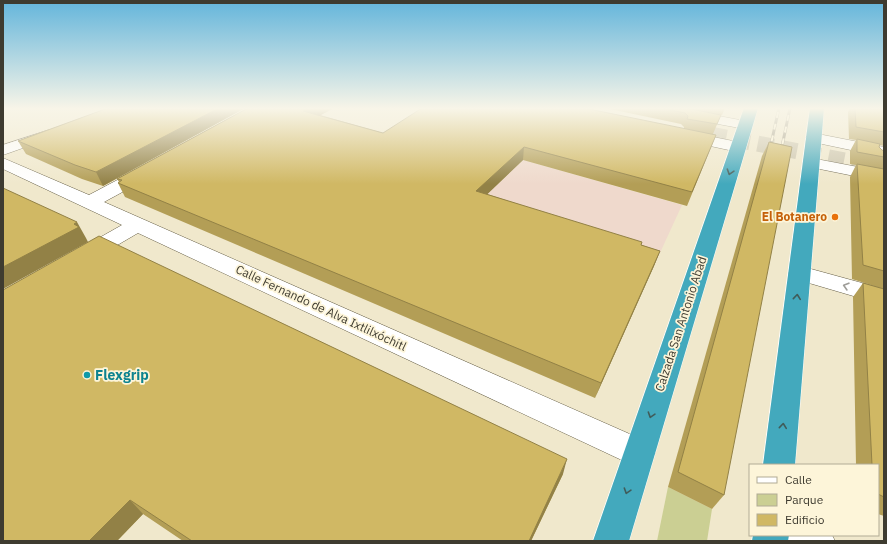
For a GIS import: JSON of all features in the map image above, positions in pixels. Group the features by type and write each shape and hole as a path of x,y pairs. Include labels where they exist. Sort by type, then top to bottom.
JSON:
{"highway":[{"name":"Calzada San Antonio Abad","path":"612,541 743,133"},
{"path":"779,464 813,133"}],"street":[{"path":"3,150 49,133"},
{"path":"669,133 738,147"},
{"path":"813,138 884,152"},
{"name":"Calle Fernando de Alva Ixtlilxóchitl","path":"3,163 639,453"},
{"path":"811,163 884,177"},
{"path":"90,202 158,165"},
{"path":"64,267 138,224"},
{"path":"800,273 884,297"},
{"path":"806,536 817,541"}],"shaded area":[{"path":"523,160 682,205 654,266 476,205"}],"green space":[{"path":"668,487 712,509 707,541 657,541"}],"building":[{"path":"39,133 170,133 96,172 75,165 18,141"},
{"path":"201,133 708,133 716,135 692,192 524,147 476,191 642,242 641,245 660,251 601,383 118,183 122,180 117,179"},
{"path":"857,139 880,144 879,147 884,151 884,157 857,152"},
{"path":"769,142 792,147 724,495 678,472"},
{"path":"857,164 884,169 884,271 863,265"},
{"path":"3,188 77,222 74,224 79,227 3,267"},
{"path":"99,236 567,459 529,541 192,541 130,500 89,541 3,541 3,290"},
{"path":"863,283 884,289 884,497 879,494 879,464 872,464"}],"tunnel":[{"path":"705,133 879,167"}],"railway":[{"path":"769,153 773,133"},
{"path":"780,156 785,133"}],"place":[{"name":"El Botanero","path":"835,217"},
{"name":"Flexgrip","path":"87,375"}]}
